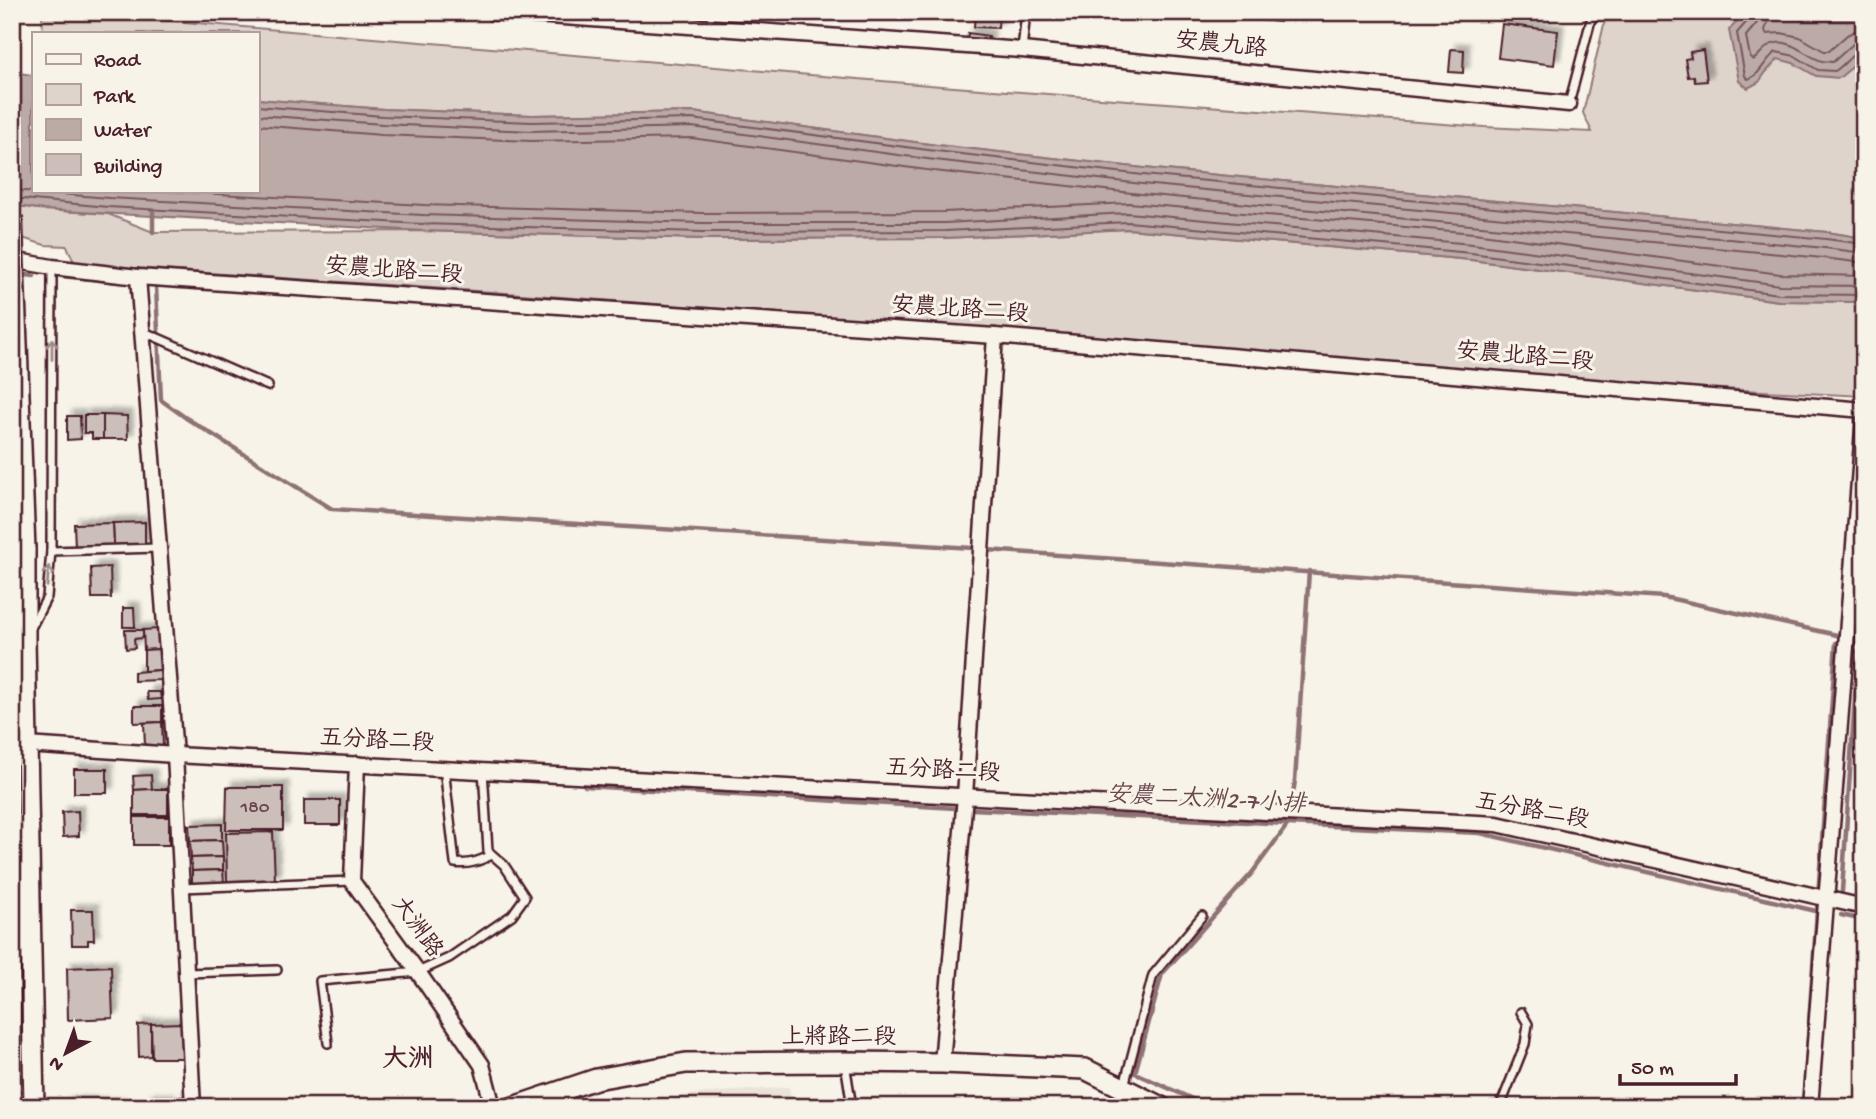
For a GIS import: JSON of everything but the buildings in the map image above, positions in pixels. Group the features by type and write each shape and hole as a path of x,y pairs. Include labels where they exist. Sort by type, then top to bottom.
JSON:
{"street":[{"name":"安農九路","path":"492,12 1022,50 1569,104"},
{"path":"12,216 25,549 20,744 34,1107"},
{"name":"安農北路二段","path":"12,260 138,277 995,336 1864,410"},
{"path":"138,277 175,755 193,1107"},
{"path":"942,1063 965,796 995,336"},
{"path":"1810,1107 1864,417"},
{"name":"五分路二段","path":"20,744 175,755 1497,824 1864,907"},
{"path":"352,881 357,764"},
{"name":"大洲路","path":"352,881 482,1065 493,1107"},
{"name":"上將路二段","path":"513,1107 596,1079 686,1063 845,1062 1085,1069 1161,1107"}],"lane":[{"path":"1022,50 1026,12"},
{"path":"1569,104 1593,12"},
{"path":"22,634 47,597 51,551 52,267"},
{"path":"142,331 268,386"},
{"path":"51,551 159,548"},
{"path":"444,768 455,863 465,865 492,855"},
{"path":"328,1043 320,981 418,972 449,958 512,915 525,897 504,866 488,851 483,770"},
{"path":"181,888 352,881"},
{"path":"1123,1088 1153,975 1202,916"},
{"path":"186,973 277,970"},
{"path":"1500,1107 1525,1044 1528,1024 1521,1012"},
{"path":"845,1062 852,1107"}],"shaded area":[{"path":"789,1087 792,1107 630,1107 695,1094"}],"green space":[{"path":"42,12 67,12 941,86 1484,127 1592,132 1583,113 1607,12 1864,12 1864,238 1827,232 1144,168 937,145 693,112 532,115 384,109 259,99 259,32 43,32"},
{"path":"12,205 108,214 153,232 423,231 702,239 945,238 1128,229 1471,260 1779,301 1864,302 1864,396 1684,387 995,329 75,264 67,246 45,245 12,235"}],"water":[{"path":"1746,12 1864,12 1864,53 1856,64 1839,78 1816,76 1793,63 1778,59 1759,82 1748,88 1739,81 1729,30"},
{"path":"12,72 32,75 32,192 259,192 259,99 384,109 532,115 693,112 937,145 1144,168 1827,232 1864,238 1864,302 1779,301 1471,260 1128,229 945,238 702,239 423,231 44,210 12,205"}],"waterway":[{"path":"153,212 153,232"},
{"path":"18,274 34,276"},
{"path":"61,276 129,283"},
{"path":"156,286 161,400 332,509 973,548"},
{"path":"987,550 1664,597 1837,635 1844,641"},
{"path":"1290,812 1295,781 1309,571"},
{"path":"1803,1107 1836,643 1864,645"},
{"path":"1842,891 1858,653 1851,647"},
{"name":"安農二大洲2-7小排","path":"585,786 972,809 1480,833 1816,911"},
{"path":"1210,1107 1135,1073 1162,974 1252,873 1288,824"},
{"path":"1841,915 1864,920"}],"district":[{"name":"大洲","path":"408,1061"}]}
